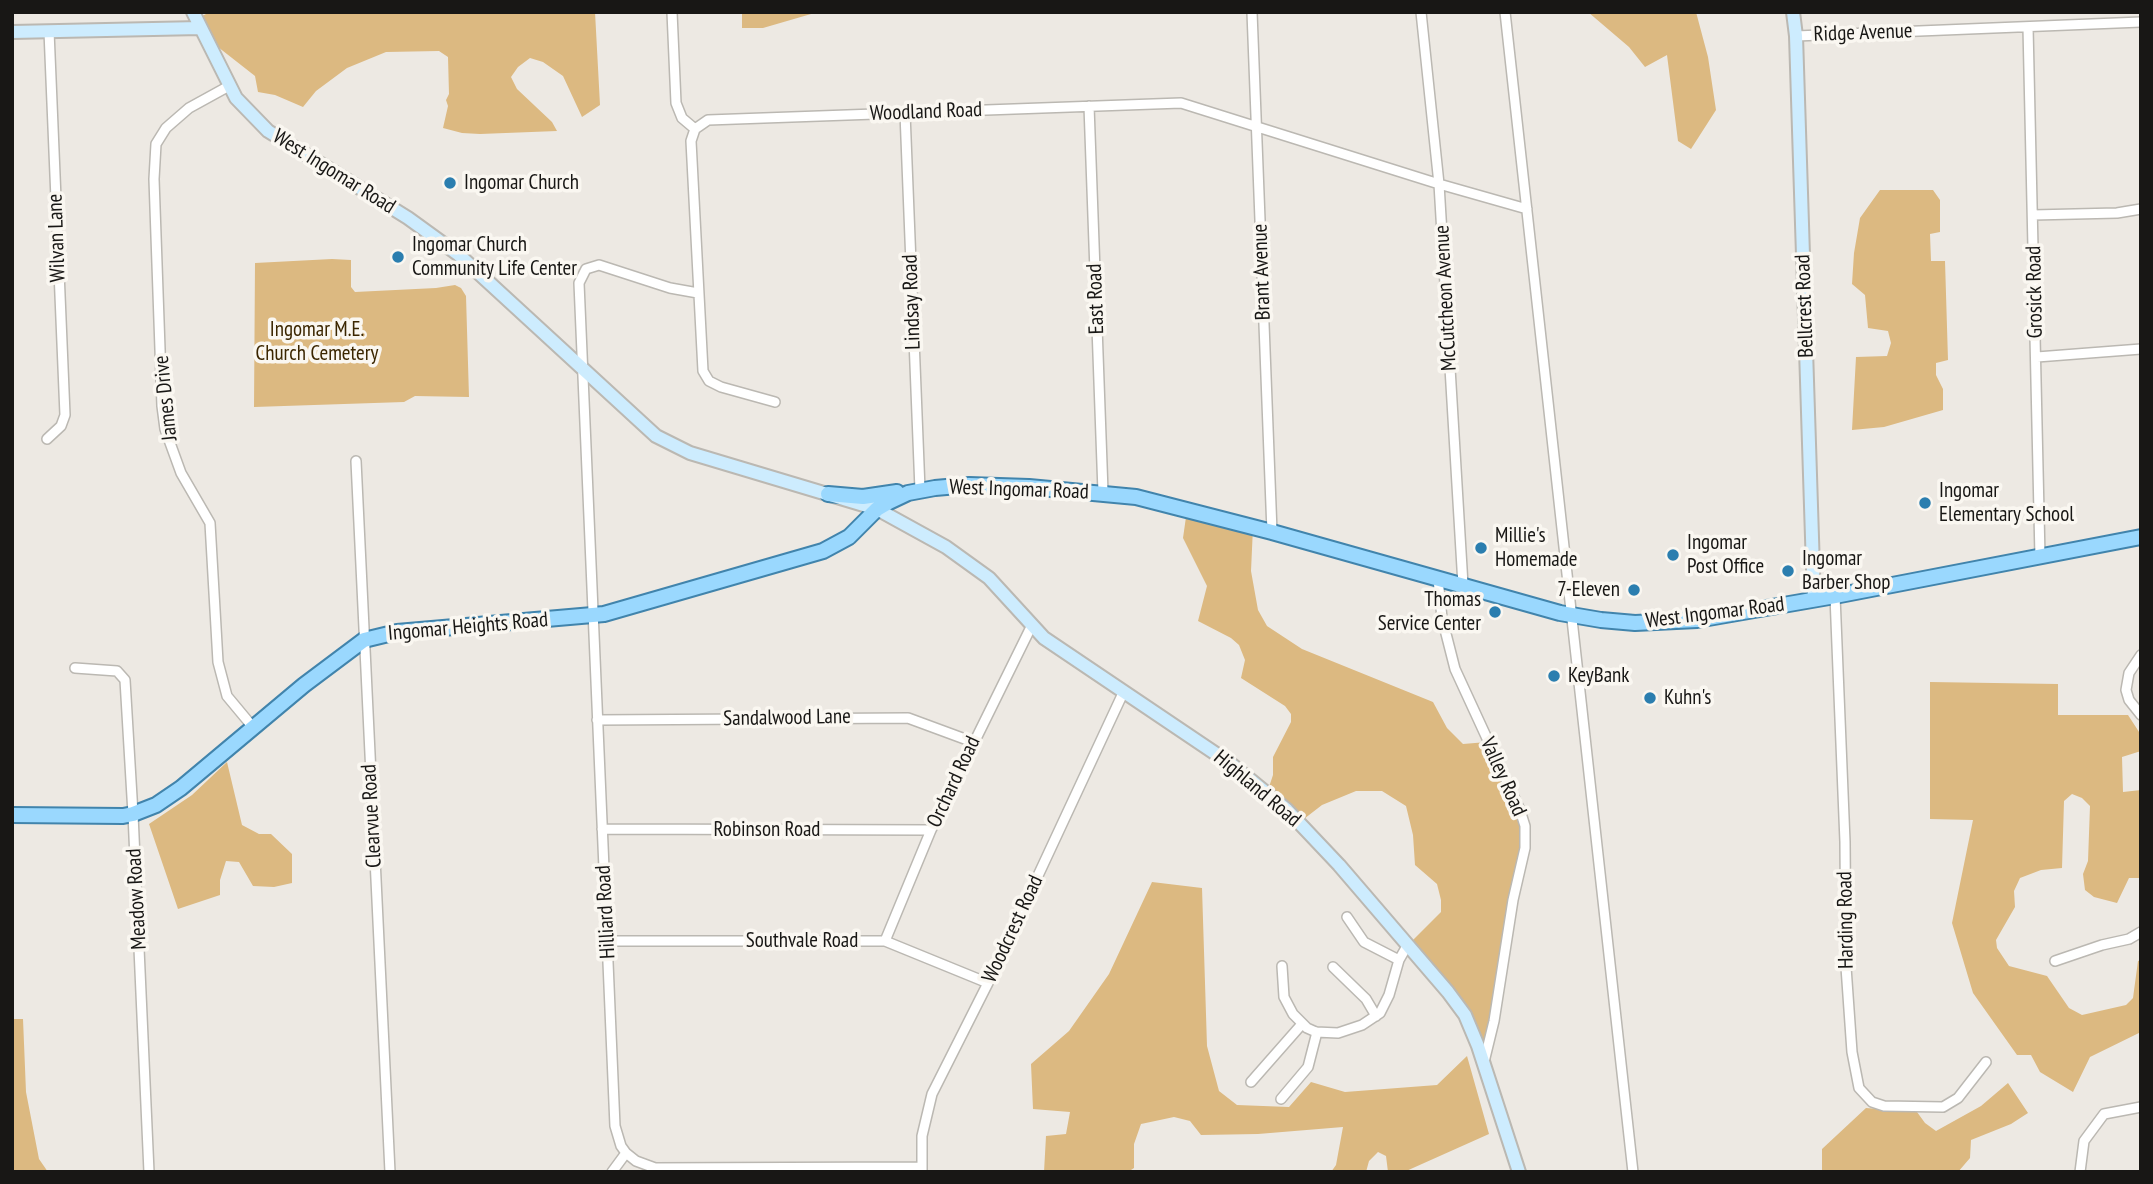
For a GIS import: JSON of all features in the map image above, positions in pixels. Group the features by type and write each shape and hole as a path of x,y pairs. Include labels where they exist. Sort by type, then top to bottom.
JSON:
{"main road":[{"name":"West Ingomar Road","path":"877,509 898,497 920,490 953,486 989,485 1103,492 1156,501 1573,615 1606,621 1663,624 1814,600 2141,537"},
{"path":"828,495 863,497 920,490"},
{"name":"Ingomar Heights Road","path":"12,815 134,814 169,797 252,726 364,640 397,632 592,616 823,551 849,537 877,509"}],"street":[{"name":"West Ingomar Road","path":"192,12 229,86 244,108 268,131 408,218 459,255 631,414 667,443 705,458 877,509"},
{"path":"672,12 676,103 682,118 695,130 691,141 702,367 707,378 720,387 775,402"},
{"name":"Brant Avenue","path":"1252,12 1272,532"},
{"name":"McCutcheon Avenue","path":"1420,12 1440,184 1463,585"},
{"path":"1505,12 1633,1172"},
{"name":"Bellcrest Road","path":"1793,12 1796,36 1814,600"},
{"name":"Ridge Avenue","path":"1796,36 2141,22"},
{"name":"Grosick Road","path":"2028,27 2040,557"},
{"path":"12,32 200,28"},
{"name":"Wilvan Lane","path":"47,439 61,426 65,415 48,31"},
{"name":"James Drive","path":"229,86 189,108 166,128 156,144 154,179 162,406 165,429 181,473 210,523 218,662 227,696 252,726"},
{"name":"Woodland Road","path":"695,130 708,120 724,119 1181,103 1527,209"},
{"name":"East Road","path":"1089,106 1103,492"},
{"name":"Lindsay Road","path":"905,113 920,490"},
{"path":"2033,215 2117,213 2141,209"},
{"path":"582,369 579,283 583,273 590,267 599,265 670,288 698,293"},
{"path":"2037,357 2141,349"},
{"name":"Hilliard Road","path":"582,369 613,1116 626,1153"},
{"name":"Clearvue Road","path":"356,461 390,1172"},
{"name":"Highland Road","path":"877,509 971,563 989,578 1031,627 1052,644 1231,764 1287,810 1339,865 1465,1015 1484,1062 1519,1172"},
{"name":"Valley Road","path":"1438,579 1444,629 1455,669 1525,826 1525,848 1513,900 1494,1021 1484,1062"},
{"name":"Harding Road","path":"1835,596 1845,842 1846,960 1852,1052 1859,1088 1872,1102 1884,1106 1943,1107 1958,1098 1986,1062"},
{"name":"Orchard Road","path":"885,941 931,830 972,742 1031,627"},
{"path":"2141,655 2129,673 2126,690 2129,700 2141,715"},
{"name":"Meadow Road","path":"75,668 117,671 125,680 134,814 149,1172"},
{"name":"Woodcrest Road","path":"922,1169 924,1120 932,1094 988,983 1124,691"},
{"name":"Sandalwood Lane","path":"597,720 908,718 972,742"},
{"name":"Robinson Road","path":"602,830 931,830"},
{"path":"1347,917 1364,942 1399,960"},
{"path":"2056,961 2129,939 2141,932"},
{"name":"Southvale Road","path":"607,941 885,941 988,983"},
{"path":"1282,966 1284,997 1293,1014 1302,1024 1327,1034 1351,1030 1376,1016 1389,995 1399,960 1407,946"},
{"path":"1333,967 1366,999 1376,1016"},
{"path":"1251,1082 1302,1024"},
{"path":"1281,1099 1308,1067 1317,1032"},
{"path":"2081,1172 2084,1141 2104,1114 2141,1107"},
{"path":"612,1172 626,1153 636,1161 655,1168 706,1171 922,1169"}],"green space":[{"path":"210,12 595,12 600,105 582,117 563,76 543,62 530,58 518,67 511,77 517,89 552,122 557,131 480,134 443,128 449,94 448,57 439,51 386,52 347,68 316,91 303,107 275,95 258,92 255,76 218,47 208,43 196,19"},
{"path":"742,12 818,12 763,28 742,28"},
{"path":"1588,12 1696,12 1708,57 1716,110 1691,149 1678,141 1667,55 1645,67 1629,47"},
{"path":"1880,190 1933,190 1940,200 1940,232 1930,234 1931,261 1945,261 1948,360 1936,363 1936,375 1943,389 1943,410 1884,427 1852,430 1856,357 1887,356 1891,343 1888,331 1868,328 1865,295 1852,284 1860,218"},
{"name":"Ingomar M.E. Church Cemetery","path":"351,260 351,287 355,292 455,285 461,288 466,296 469,397 415,396 404,402 254,407 255,263"},
{"path":"1187,510 1253,527 1251,571 1258,610 1267,626 1302,649 1433,702 1447,728 1463,744 1487,742 1525,826 1484,1062 1474,1035 1407,946 1441,912 1441,900 1437,884 1415,865 1413,835 1406,806 1382,791 1356,791 1322,805 1300,822 1267,793 1273,775 1273,757 1291,722 1291,714 1285,706 1241,678 1245,660 1239,645 1198,621 1207,586 1183,538"},
{"path":"1930,682 2058,684 2058,715 2128,715 2141,735 2141,751 2122,757 2123,792 2141,790 2141,878 2129,878 2117,903 2094,897 2085,890 2083,874 2088,861 2090,806 2082,798 2072,794 2064,801 2062,868 2041,870 2020,878 2014,891 2015,907 1996,940 1997,948 2009,966 2047,976 2069,1008 2082,1015 2126,1005 2133,998 2138,961 2141,960 2141,1032 2090,1057 2073,1092 2040,1072 2031,1055 2017,1055 1973,993 1952,923 1973,820 1930,819"},
{"path":"227,762 242,825 259,834 271,834 292,854 292,883 274,887 253,886 239,862 226,861 220,880 220,895 178,909 149,824 192,795"},
{"path":"1152,882 1202,888 1207,1046 1219,1091 1237,1105 1289,1107 1311,1082 1345,1092 1437,1085 1467,1056 1489,1134 1404,1172 1388,1172 1386,1156 1378,1152 1369,1161 1366,1172 1331,1172 1336,1165 1343,1127 1258,1134 1201,1135 1190,1121 1174,1117 1141,1124 1134,1144 1134,1168 1128,1172 1044,1172 1046,1136 1066,1134 1070,1112 1033,1109 1031,1064 1069,1031 1109,974"},
{"path":"12,1019 23,1019 26,1092 39,1159 48,1172 12,1172"},
{"path":"2008,1083 2028,1113 2011,1124 1971,1140 1970,1158 1958,1172 1822,1172 1822,1149 1866,1108 1917,1112 1925,1123 1936,1131 1981,1106"}],"place":[{"name":"Ingomar Church","path":"450,183"},
{"name":"Ingomar Church Community Life Center","path":"398,257"},
{"name":"Ingomar Elementary School","path":"1925,503"},
{"name":"Millie's Homemade","path":"1481,548"},
{"name":"Ingomar Post Office","path":"1673,555"},
{"name":"Ingomar Barber Shop","path":"1788,571"},
{"name":"7-Eleven","path":"1634,590"},
{"name":"Thomas Service Center","path":"1495,612"},
{"name":"KeyBank","path":"1554,676"},
{"name":"Kuhn's","path":"1650,698"}]}
